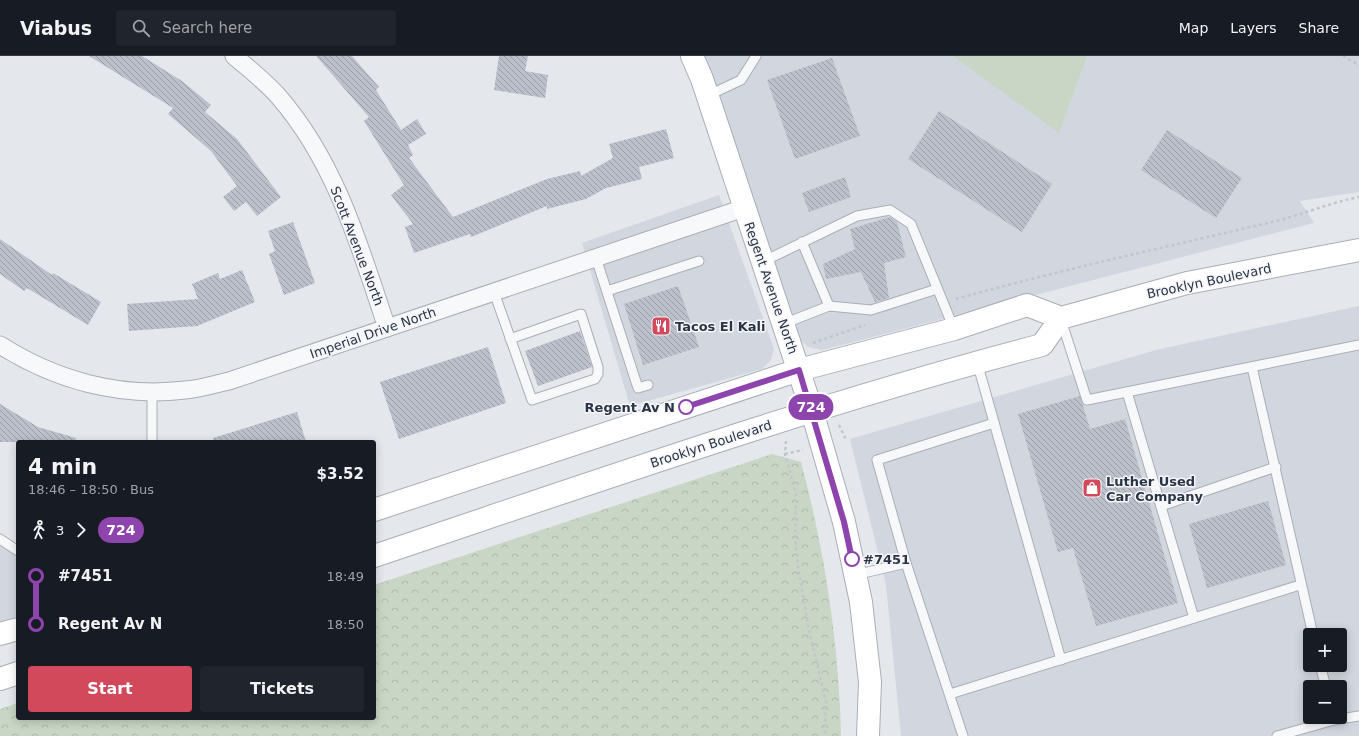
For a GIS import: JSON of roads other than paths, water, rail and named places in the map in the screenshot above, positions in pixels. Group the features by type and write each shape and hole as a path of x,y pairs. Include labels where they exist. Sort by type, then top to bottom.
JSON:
{"main road":[{"name":"Regent Avenue North","path":"692,56 708,96 799,370 844,522 861,602 870,682 868,736"},
{"name":"Brooklyn Boulevard","path":"376,555 812,410 977,362 1042,345 1061,318 1187,283 1359,250"},
{"path":"376,509 799,370 954,329 1027,305 1061,318"},
{"path":"0,634 16,629"},
{"path":"0,679 16,674"}],"street":[{"name":"Scott Avenue North","path":"234,56 278,96 293,114 318,153 346,208 387,328"},
{"name":"Imperial Drive North","path":"0,345 16,355 56,375 99,387 152,392 185,390 229,381 744,208"}],"lane":[{"path":"708,96 741,80 756,56"},
{"path":"762,262 857,216 890,210 911,224 954,329"},
{"path":"802,242 829,306"},
{"path":"596,258 638,388 648,385"},
{"path":"607,291 699,262"},
{"path":"783,324 829,306 871,310 937,288"},
{"path":"494,292 510,339 532,400 595,379 598,374 598,367 581,314 510,339"},
{"path":"1061,318 1087,400 1359,345"},
{"path":"977,362 1061,660"},
{"path":"1252,367 1276,467 1300,585 1311,628"},
{"path":"152,392 152,440"},
{"path":"1127,392 1194,618"},
{"path":"963,736 906,563 877,460 994,423"},
{"path":"1161,506 1276,467"},
{"path":"0,539 16,550"},
{"path":"855,575 906,563"},
{"path":"950,694 1300,585"},
{"path":"1347,717 1359,716"},
{"path":"1277,736 1317,724"}],"place":[{"name":"Tacos El Kali","path":"661,326"},
{"name":"Regent Av N","path":"686,407"},
{"name":"Luther Used Car Company","path":"1092,488"},
{"name":"#7451","path":"852,559"}]}
